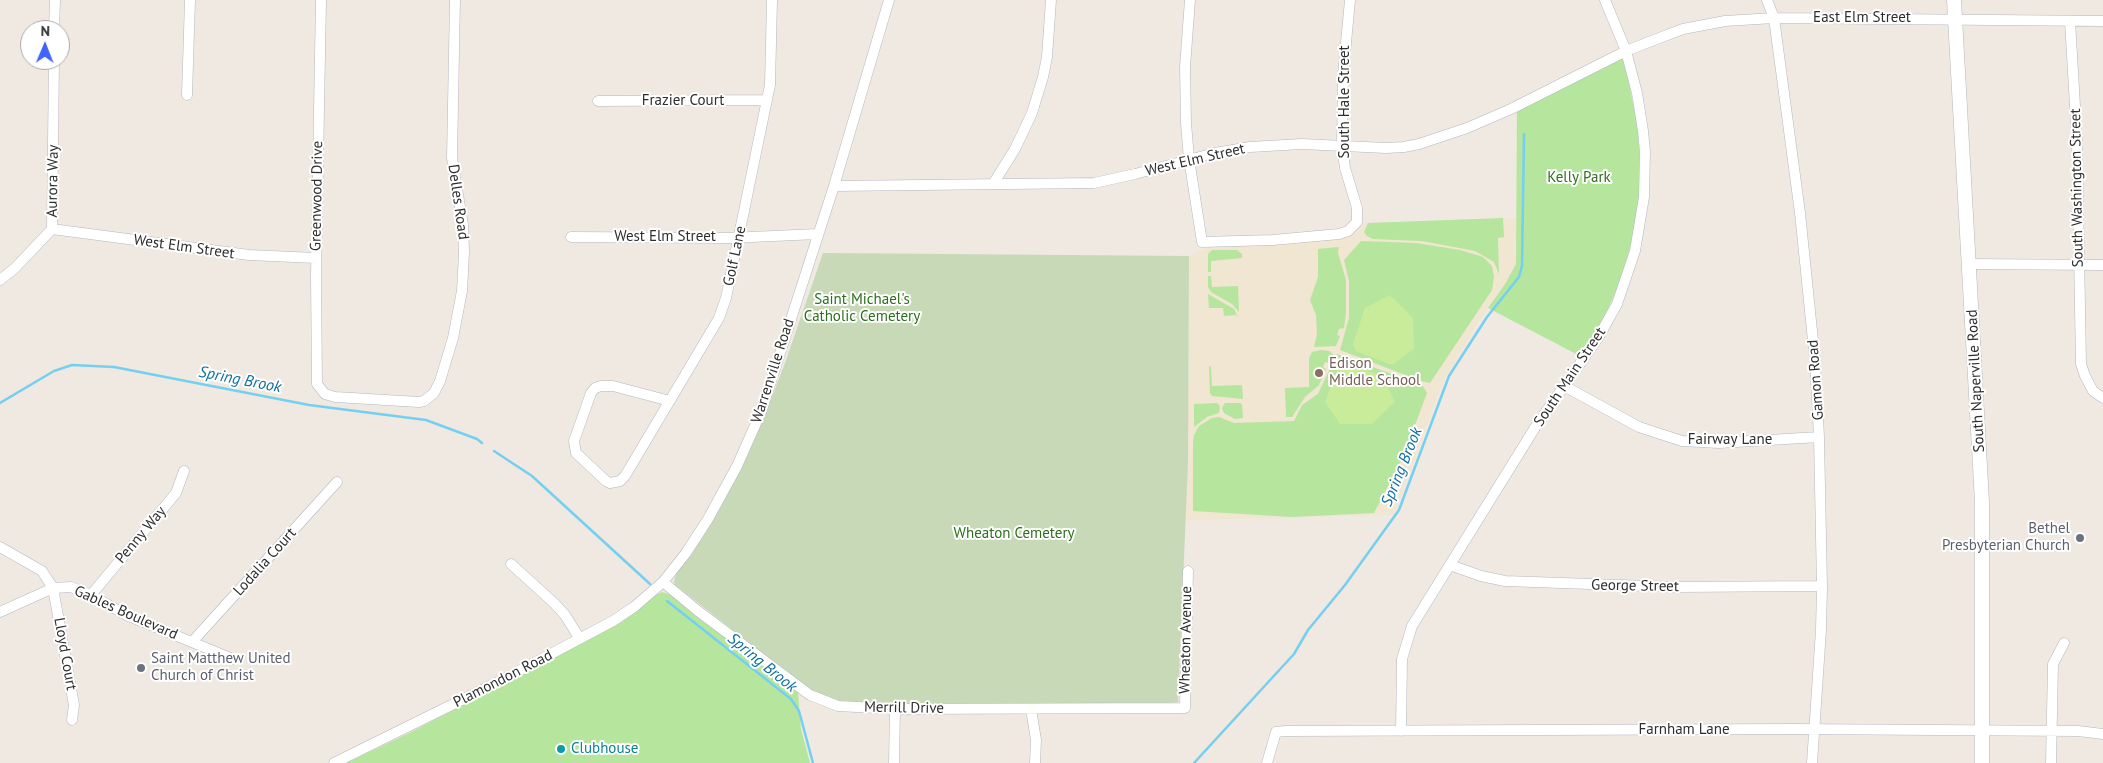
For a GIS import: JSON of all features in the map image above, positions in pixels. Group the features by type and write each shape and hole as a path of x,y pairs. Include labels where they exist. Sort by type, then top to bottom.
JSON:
{"main road":[{"name":"South Naperville Road","path":"1954,0 1982,502 1982,763"}],"street":[{"path":"54,20 55,0"},
{"path":"187,95 190,0"},
{"name":"Greenwood Drive","path":"321,0 316,258 316,379 322,390"},
{"name":"Delles Road","path":"322,390 325,394 335,397 419,402 429,398 434,393 450,352 457,322 463,278 463,225 452,158 455,0"},
{"name":"Golf Lane","path":"670,401 607,385 595,388 591,394 574,441 574,447 580,457 606,481 616,483 625,476 670,401 719,318 726,298 740,236 772,72 772,0"},
{"name":"Warrenville Road","path":"663,582 686,553 708,519 752,433 766,397 834,186 889,0"},
{"path":"992,184 1015,149 1032,113 1047,57 1051,0"},
{"path":"1189,159 1185,67 1190,0"},
{"name":"South Hale Street","path":"1189,159 1202,242 1273,240 1348,231 1357,222 1358,215 1345,168 1342,145 1343,75 1350,0"},
{"name":"South Main Street","path":"1401,731 1401,668 1404,647 1412,626 1564,386 1598,338 1617,304 1630,269 1639,234 1644,197 1645,152 1636,93 1626,51 1605,0"},
{"name":"Gamon Road","path":"1767,0 1774,18 1806,262 1815,360 1819,437 1822,586 1812,763"},
{"name":"East Elm Street","path":"1626,51 1696,26 1725,20 1774,18 1955,18 2103,21"},
{"name":"South Washington Street","path":"2070,20 2077,140 2080,356 2085,376 2093,391 2103,398"},
{"name":"West Elm Street","path":"834,186 1094,183 1189,159 1266,145 1302,144 1386,148 1404,147 1433,140 1511,109 1626,51"},
{"name":"Aurora Way","path":"0,280 15,268 52,229 54,70"},
{"name":"Frazier Court","path":"598,102 767,100"},
{"name":"West Elm Street","path":"52,229 249,255 316,258"},
{"name":"West Elm Street","path":"572,237 818,234"},
{"path":"1969,264 2103,265"},
{"name":"Fairway Lane","path":"1564,386 1639,427 1682,440 1719,443 1819,437"},
{"name":"Penny Way","path":"92,595 176,493 184,471"},
{"name":"Lodalia Court","path":"192,642 337,482"},
{"name":"Gables Boulevard","path":"0,547 42,572 53,588 71,587 92,595 126,614 233,659"},
{"path":"511,564 565,615 580,639"},
{"name":"George Street","path":"1450,565 1481,576 1505,581 1676,587 1822,586"},
{"name":"Wheaton Avenue","path":"1185,708 1188,571"},
{"name":"Plamondon Road","path":"334,763 580,639 634,607 663,582"},
{"name":"Merrill Drive","path":"663,582 698,611 810,695 838,706 1031,709 1185,708"},
{"path":"0,612 53,588"},
{"name":"Lloyd Court","path":"53,588 74,705 72,720"},
{"path":"2051,763 2053,664 2064,643"},
{"path":"894,763 895,708"},
{"path":"1031,709 1035,730 1035,763"},
{"name":"Farnham Lane","path":"1267,763 1276,732 1286,731 1814,729 2052,731 2103,734"}],"shaded area":[{"name":"Edison Middle School","path":"1517,218 1516,264 1442,383 1394,515 1185,520 1189,363 1189,256 1211,246 1283,243 1357,233 1364,223"}],"green space":[{"name":"Kelly Park","path":"1623,56 1638,127 1641,180 1636,227 1620,282 1603,320 1582,357 1488,308 1516,264 1517,111"},
{"path":"1503,218 1504,237 1498,238 1499,274 1494,262 1475,251 1422,241 1373,239 1364,232 1368,223"},
{"path":"1361,241 1416,243 1460,250 1483,257 1492,266 1494,277 1492,290 1430,383 1340,350 1349,318 1349,281 1344,260"},
{"path":"1339,247 1338,253 1346,280 1344,328 1339,329 1337,335 1340,336 1336,346 1314,347 1317,334 1316,315 1310,300 1318,277 1318,249"},
{"path":"1212,250 1237,250 1242,254 1242,258 1211,261 1211,272 1208,272 1208,254"},
{"name":"Wheaton Cemetery","path":"823,253 1189,256 1188,462 1178,702 1130,706 882,704 836,701 806,687 675,585 676,573 702,538 728,492 761,425 785,363"},
{"path":"1208,276 1211,276 1212,287 1238,286 1239,312 1232,304 1211,292 1208,287"},
{"path":"1208,294 1234,309 1238,318 1236,315 1224,316 1223,308 1209,308"},
{"path":"1390,295 1413,318 1414,349 1392,365 1356,351 1353,344 1365,308"},
{"path":"1329,351 1333,354 1329,363 1325,362 1323,367 1326,369 1319,385 1305,397 1292,417 1286,417 1285,388 1309,387 1309,358 1312,352"},
{"path":"1337,354 1422,385 1427,393 1403,457 1374,513 1292,517 1193,511 1193,443 1194,435 1199,426 1212,418 1219,417 1234,423 1294,421 1302,405 1318,394"},
{"path":"1346,363 1382,376 1395,402 1372,424 1340,424 1325,402 1339,366"},
{"path":"1211,366 1212,386 1242,385 1243,399 1212,396 1210,393 1209,367"},
{"path":"1217,403 1220,406 1219,413 1207,417 1194,427 1194,404"},
{"path":"1225,403 1241,403 1243,418 1235,419 1224,413 1222,408"},
{"path":"662,592 672,595 798,692 801,729 810,763 346,763 407,734 584,642 622,621"}],"waterway":[{"name":"Spring Brook","path":"1194,763 1294,654 1308,630 1345,585 1399,510 1449,376 1487,317 1519,277 1522,266 1524,134"},
{"name":"Spring Brook","path":"0,403 54,371 72,365 114,367 309,405 426,420 477,439 482,443"},
{"name":"Spring Brook","path":"494,451 532,476 650,584"},
{"name":"Spring Brook","path":"667,601 791,699 799,711 813,763"}],"place":[{"name":"Edison Middle School","path":"1319,373"},
{"name":"Bethel Presbyterian Church","path":"2080,538"},
{"name":"Saint Matthew United Church of Christ","path":"141,668"},
{"name":"Clubhouse","path":"561,749"}],"park label":[{"name":"Saint Michael's Catholic Cemetery","path":"862,308"}]}
